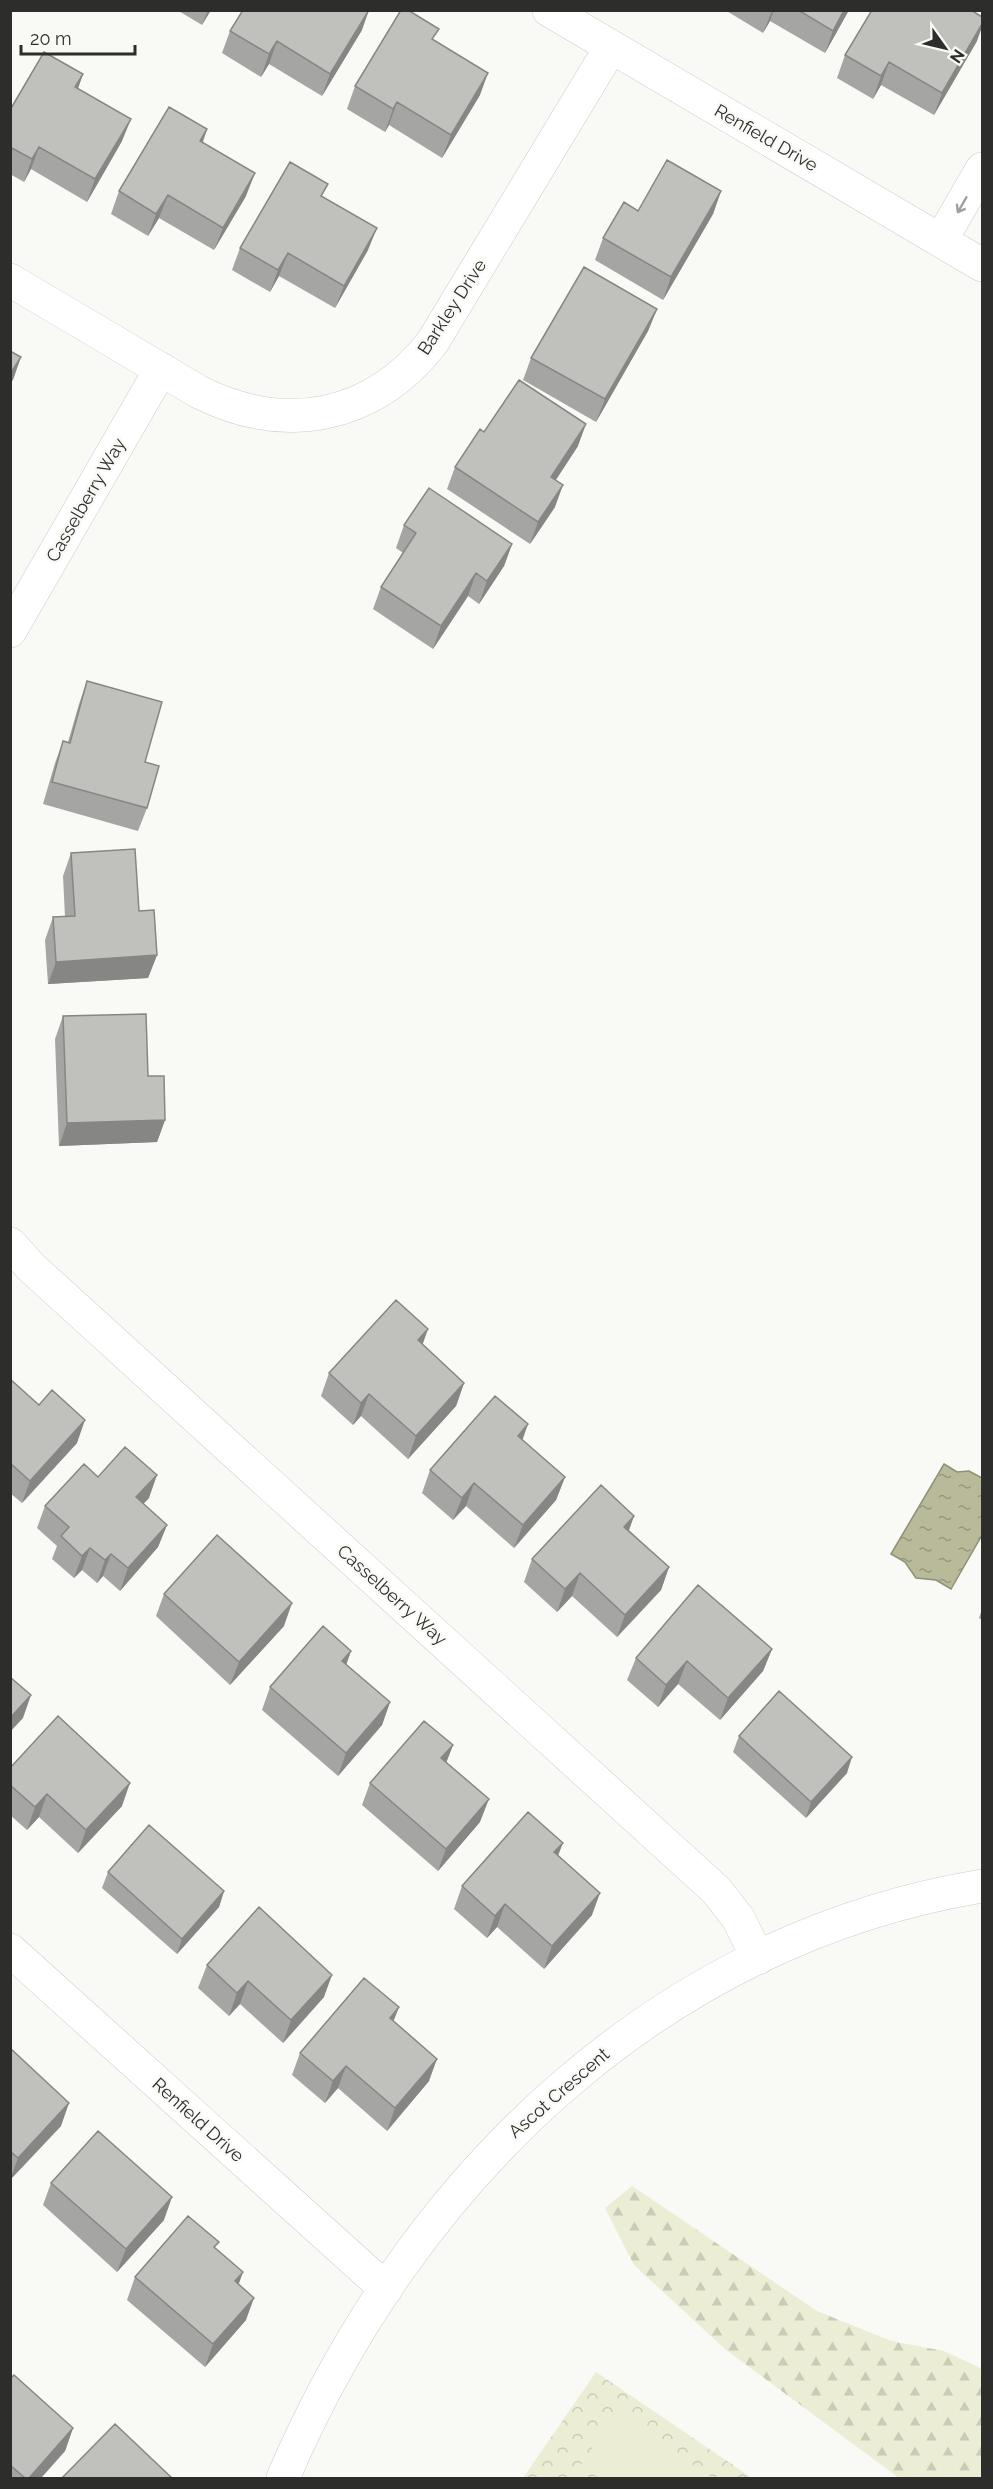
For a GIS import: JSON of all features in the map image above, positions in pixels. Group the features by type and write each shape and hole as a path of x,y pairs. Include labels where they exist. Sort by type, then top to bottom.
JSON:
{"street":[{"name":"Renfield Drive","path":"549,10 982,265"},
{"name":"Barkley Drive","path":"10,280 227,405 272,416 302,416 333,411 361,401 388,386 412,366 441,331 611,47"},
{"path":"941,240 982,169"},
{"name":"Casselberry Way","path":"10,631 161,369"},
{"name":"Casselberry Way","path":"10,1244 32,1268 716,1890 738,1918 758,1958"},
{"name":"Ascot Crescent","path":"283,2478 303,2432 332,2376 386,2289 452,2197 544,2101 596,2058 654,2016 758,1958 814,1932 876,1910 937,1894 982,1886"},
{"name":"Renfield Drive","path":"10,1950 386,2289"}],"green space":[{"path":"632,2186 817,2311 891,2341 944,2351 982,2369 982,2478 899,2478 725,2349 634,2265 605,2208"},
{"path":"596,2372 752,2478 523,2478"},
{"path":"615,2414 712,2478 599,2478 580,2466"}],"water":[{"path":"944,1464 957,1472 969,1471 982,1478 982,1535 951,1589 936,1580 916,1578 905,1562 891,1554"}],"building":[{"path":"243,10 369,10 330,74 277,41 269,54 230,31"},
{"path":"401,10 408,10 439,29 432,39 488,73 451,135 397,102 393,109 355,86"},
{"path":"798,10 844,10 833,31"},
{"path":"872,10 971,10 982,17 982,24 942,93 889,62 881,76 845,55"},
{"path":"44,52 83,74 75,87 131,119 95,179 39,147 32,159 10,147 10,110"},
{"path":"169,107 207,129 200,141 255,173 223,228 168,195 156,214 119,191"},
{"path":"667,160 721,191 671,277 603,238 624,202 638,211"},
{"path":"290,162 328,184 321,196 377,228 344,286 288,253 278,270 240,248"},
{"path":"584,267 657,309 605,399 531,358"},
{"path":"10,351 21,357 10,374"},
{"path":"519,380 586,424 551,477 563,485 538,522 455,467 480,429 484,432"},
{"path":"429,488 512,544 487,581 476,573 441,626 381,587 416,533 404,525"},
{"path":"87,681 162,702 145,762 159,766 147,808 52,782 63,741 70,743"},
{"path":"135,849 139,911 154,910 157,955 56,962 53,917 75,916 71,853"},
{"path":"146,1014 148,1076 164,1076 165,1120 67,1123 63,1016"},
{"path":"396,1300 428,1329 418,1340 464,1383 416,1436 369,1394 361,1403 329,1373"},
{"path":"10,1379 39,1405 52,1390 85,1420 30,1481 10,1463"},
{"path":"495,1396 528,1424 518,1436 565,1477 523,1525 474,1483 462,1498 430,1470"},
{"path":"125,1447 157,1475 136,1497 167,1525 128,1568 111,1554 105,1560 90,1548 82,1556 61,1536 69,1527 45,1506 84,1464 98,1477"},
{"path":"601,1485 634,1516 624,1527 669,1567 625,1615 580,1573 565,1589 532,1559"},
{"path":"217,1535 292,1603 239,1662 164,1594"},
{"path":"698,1585 772,1649 728,1698 687,1661 666,1685 636,1658"},
{"path":"323,1626 351,1651 342,1661 390,1702 346,1753 270,1687"},
{"path":"10,1677 31,1695 10,1718"},
{"path":"779,1691 852,1757 811,1802 739,1736"},
{"path":"58,1716 130,1783 86,1830 47,1794 35,1807 10,1785 10,1768"},
{"path":"424,1721 453,1745 441,1758 489,1799 446,1849 370,1783"},
{"path":"528,1812 563,1843 554,1852 600,1893 552,1946 505,1904 495,1916 462,1886"},
{"path":"149,1825 224,1891 182,1939 108,1872"},
{"path":"259,1907 332,1975 291,2020 248,1981 237,1993 207,1965"},
{"path":"364,1978 399,2007 390,2018 437,2059 395,2108 346,2066 333,2081 300,2053"},
{"path":"10,2048 69,2103 18,2158 10,2151"},
{"path":"98,2131 172,2197 126,2249 51,2183"},
{"path":"188,2216 219,2242 214,2247 243,2272 235,2281 254,2298 213,2344 135,2277"},
{"path":"14,2375 73,2428 29,2478 25,2478 10,2465 10,2379"},
{"path":"115,2424 172,2478 62,2478"}]}
